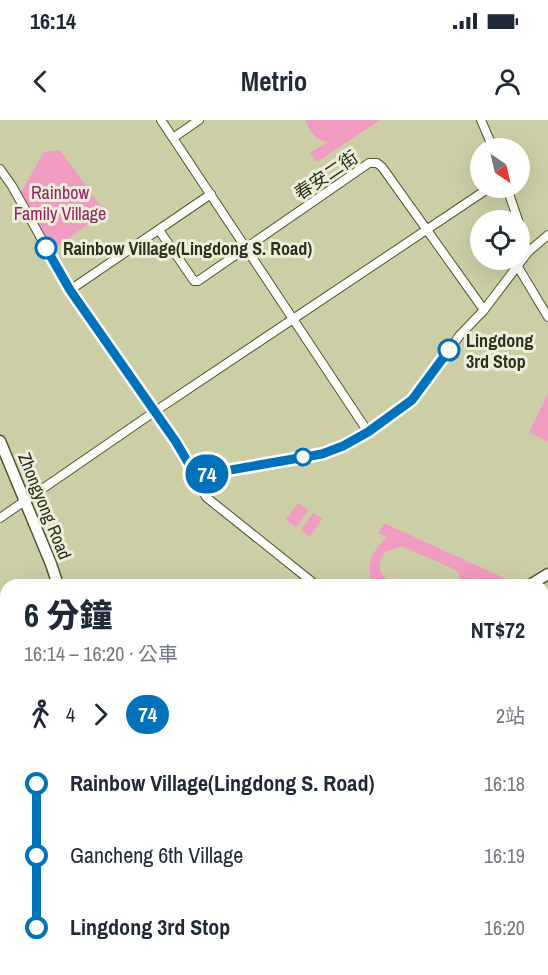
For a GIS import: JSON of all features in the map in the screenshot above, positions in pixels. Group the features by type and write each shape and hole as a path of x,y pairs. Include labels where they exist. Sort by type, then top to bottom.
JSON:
{"main road":[{"name":"Zhongyong Road","path":"0,441 56,579"}],"street":[{"path":"161,120 368,432"},
{"path":"172,138 199,120"},
{"path":"481,120 489,138"},
{"name":"春安二街","path":"159,230 194,281 198,281 369,163 377,163 484,310"},
{"path":"0,169 12,186 70,290 182,450 206,497 308,579"},
{"path":"70,290 211,194"},
{"path":"0,518 474,198"},
{"path":"530,250 548,235"},
{"path":"196,476 322,454 343,446 368,432 412,400 460,335 484,310 516,270"},
{"path":"520,270 548,317"}],"green space":[{"path":"305,120 380,120 317,162 310,153 327,142 313,134"},
{"name":"Rainbow Family Village","path":"60,150 105,212 52,250 20,194 44,152"},
{"path":"548,393 548,442 529,432"},
{"path":"298,503 308,510 296,527 286,520"},
{"path":"313,513 322,519 310,537 301,530"},
{"path":"384,523 506,579 460,579 456,570 402,546 385,552 382,557 380,567 386,579 371,579 369,572 371,559 387,537 378,533"}],"bus line":[{"name":"74","path":"46,248 70,290 193,467 196,476 322,454 343,446 368,432 412,400 449,350"}],"place":[{"name":"Rainbow Village(Lingdong S. Road)","path":"46,248"},
{"name":"Lingdong 3rd Stop","path":"449,350"}]}
